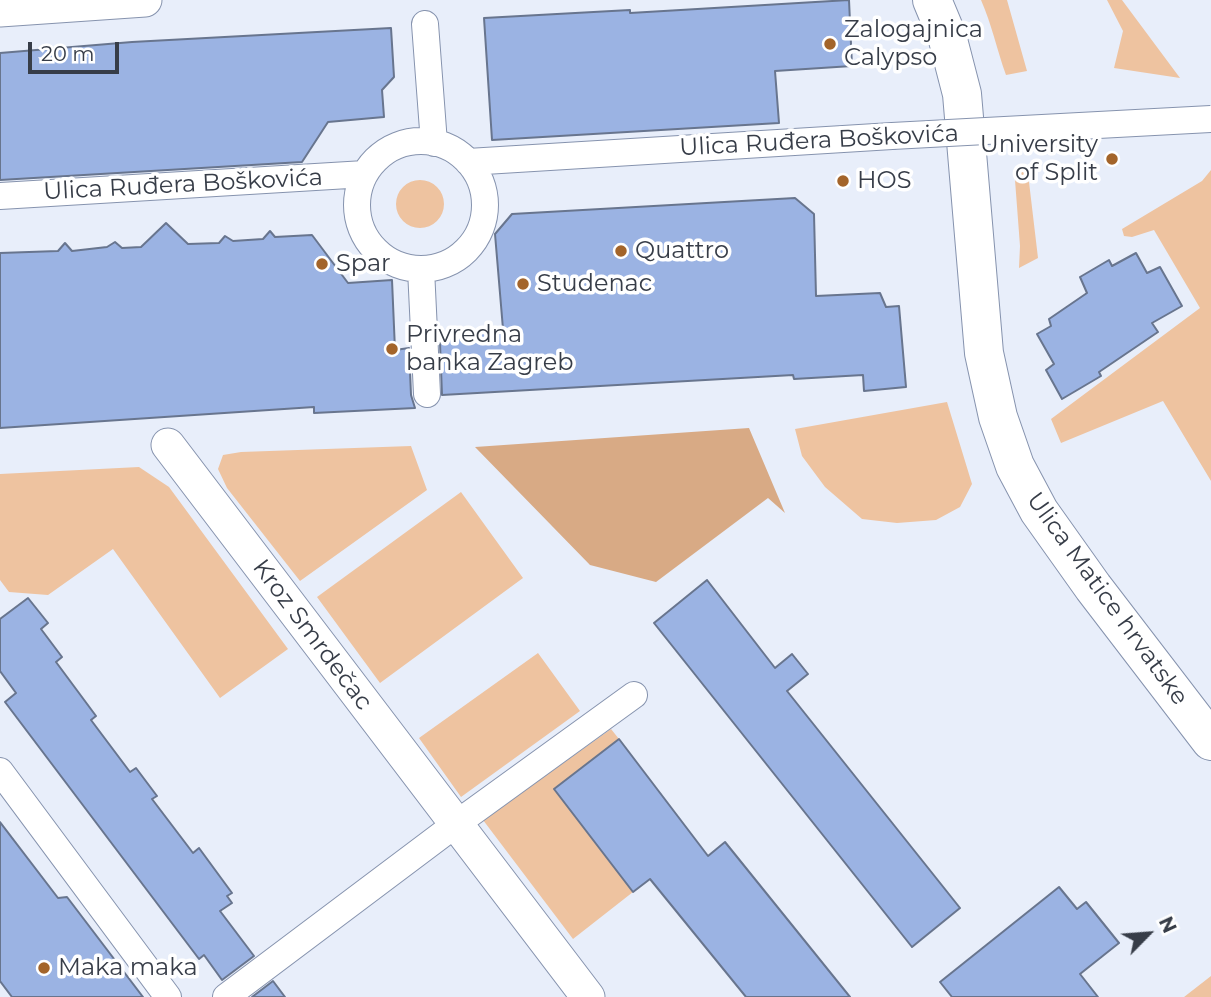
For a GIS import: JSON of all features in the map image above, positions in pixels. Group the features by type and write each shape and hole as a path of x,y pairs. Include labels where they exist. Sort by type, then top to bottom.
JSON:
{"street":[{"path":"0,10 145,0"},
{"name":"Ulica Matice hrvatske","path":"932,0 947,36 961,94 984,353 998,417 1015,466 1046,522 1211,741"},
{"path":"425,24 434,143"},
{"name":"Ulica Ruđera Boškovića","path":"468,162 1211,119"},
{"path":"365,174 387,151 418,141 454,150 468,162 481,181 486,203 483,225 473,244 457,259 437,268 421,269 427,394"},
{"name":"Ulica Ruđera Boškovića","path":"0,196 365,174 358,194 358,215 365,235 377,252 395,264 415,270 421,269"},
{"name":"Kroz Smrdečac","path":"169,445 588,997"},
{"path":"226,997 456,824 634,695"},
{"path":"0,771 168,997"}],"shaded area":[{"path":"981,0 1007,0 1027,71 1006,75"},
{"path":"1107,0 1122,0 1180,78 1114,68 1123,31"},
{"path":"1020,167 1027,174 1029,182 1038,258 1019,268 1015,180 1016,169"},
{"path":"1211,170 1211,481 1163,401 1061,443 1051,419 1200,308 1154,230 1132,237 1124,236 1122,229 1202,181"},
{"path":"420,180 437,187 444,204 437,221 420,228 403,221 396,204 403,187"},
{"path":"947,402 972,484 960,507 936,520 897,523 862,519 825,487 802,456 795,429"},
{"path":"749,428 785,513 768,498 656,582 590,565 475,447"},
{"path":"411,446 427,490 300,581 227,488 218,469 223,455 241,452"},
{"path":"139,467 169,487 288,649 220,698 113,549 48,595 9,592 0,580 0,474"},
{"path":"461,492 523,578 380,683 317,597"},
{"path":"538,653 580,711 461,797 419,738"},
{"path":"611,729 619,739 554,789 633,892 573,939 483,820"},
{"path":"1211,976 1211,997 1184,997"}],"building":[{"path":"849,0 852,66 775,71 779,123 492,140 484,18 630,10 630,13"},
{"path":"391,28 394,77 382,90 384,117 328,122 302,162 0,180 0,53 132,42"},
{"path":"795,198 814,214 816,296 880,293 886,307 899,306 906,387 864,391 863,375 794,379 793,375 442,395 440,343 445,343 444,332 503,329 495,234 512,214"},
{"path":"166,223 188,244 219,243 225,236 233,241 263,239 270,231 275,237 312,235 348,283 392,280 395,350 409,348 411,395 415,408 314,413 314,407 0,428 0,253 58,251 65,243 72,251 107,247 115,242 122,248 141,247"},
{"path":"1136,253 1147,273 1160,267 1182,306 1152,323 1158,332 1099,372 1101,376 1062,399 1046,370 1054,364 1037,334 1051,326 1049,319 1087,293 1080,277 1109,260 1112,266"},
{"path":"707,580 775,668 792,654 808,674 787,691 960,908 912,947 654,623"},
{"path":"28,598 48,623 41,629 62,657 56,662 96,716 91,720 130,772 136,768 157,796 152,799 193,853 199,848 232,893 227,896 232,903 220,911 254,956 222,980 204,955 199,959 5,702 16,693 0,671 0,619"},
{"path":"619,739 708,856 725,842 850,997 746,997 650,879 633,892 554,789"},
{"path":"0,822 58,898 67,897 143,997 12,997 0,981"},
{"path":"1059,887 1077,909 1086,902 1119,943 1080,974 1098,997 952,997 940,982"},
{"path":"273,981 285,997 252,997"}],"place":[{"name":"Zalogajnica Calypso","path":"830,44"},
{"name":"University of Split","path":"1112,159"},
{"name":"HOS","path":"843,181"},
{"name":"Quattro","path":"621,251"},
{"name":"Spar","path":"322,264"},
{"name":"Studenac","path":"523,284"},
{"name":"Privredna banka Zagreb","path":"392,349"},
{"name":"Maka maka","path":"44,968"}]}
